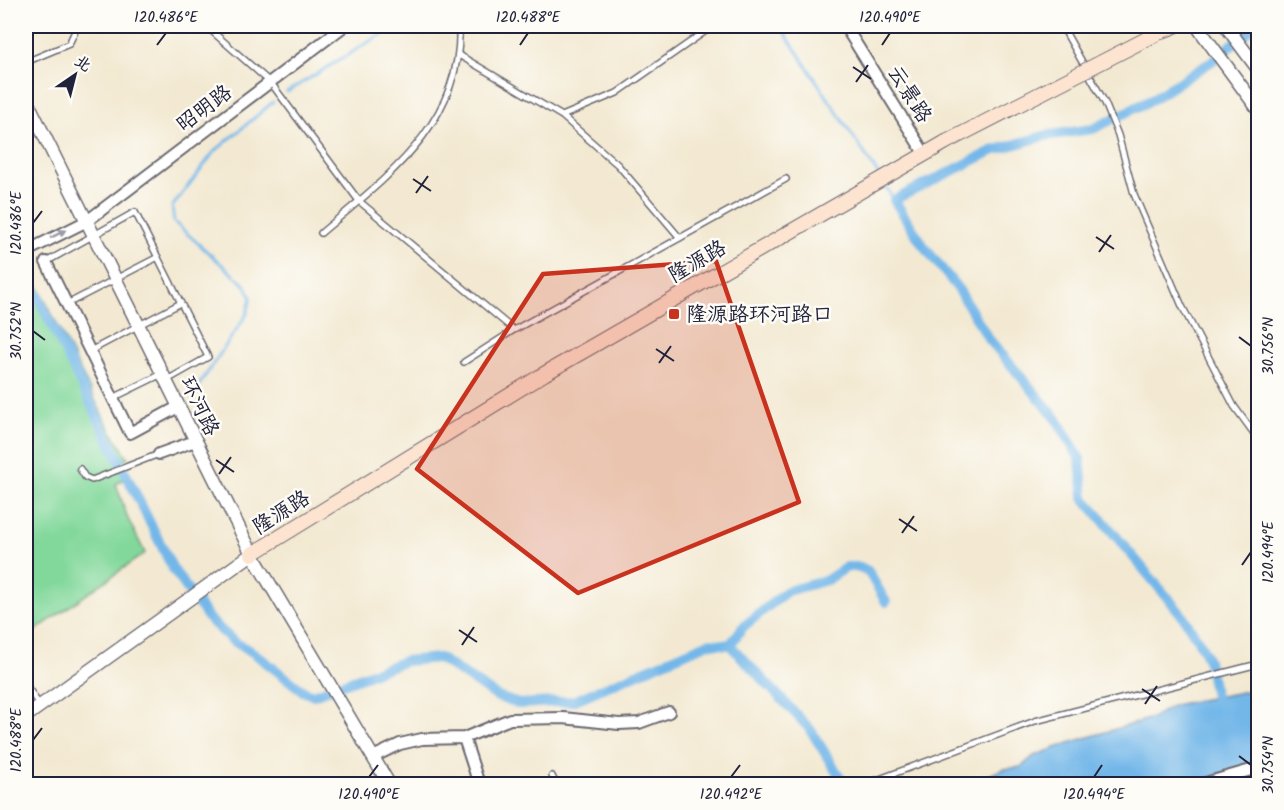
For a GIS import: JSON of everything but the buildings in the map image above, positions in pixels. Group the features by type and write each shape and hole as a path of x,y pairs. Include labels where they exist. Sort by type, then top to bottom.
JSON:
{"main road":[{"name":"隆源路","path":"252,554 544,374 924,153 1175,26"}],"street":[{"name":"昭明路","path":"31,249 87,221 344,26"},
{"name":"云景路","path":"844,26 924,153"},
{"path":"1197,26 1258,109"},
{"path":"1227,28 1258,69"},
{"name":"环河路","path":"26,99 252,554 389,784"},
{"path":"46,262 130,433 178,407"},
{"path":"159,454 195,441"},
{"path":"30,710 252,554"},
{"path":"373,757 400,744 422,739 464,738 510,719 563,718 619,724 639,723 669,712"},
{"path":"464,738 478,784"},
{"path":"1202,784 1258,768"}],"lane":[{"path":"26,62 69,44 75,31 73,26"},
{"path":"206,26 270,83 359,201 514,330"},
{"path":"321,233 406,160 429,129 447,96 459,55 459,26"},
{"path":"562,116 616,93 713,26"},
{"path":"1062,26 1105,103 1118,135 1134,194 1154,245 1209,360 1234,406 1258,439"},
{"path":"459,55 562,116 618,165 680,238"},
{"path":"464,362 514,330 786,179"},
{"path":"46,262 135,212 208,357 113,398"},
{"path":"67,304 158,257"},
{"path":"90,351 181,303"},
{"path":"80,469 85,477 92,480 159,454"},
{"path":"866,784 1035,721 1258,664 1258,671"},
{"path":"26,686 30,710"},
{"path":"552,776 556,784"}],"path":[{"path":"26,226 31,249"}],"highlighted area":[{"path":"716,261 799,502 578,593 417,469 543,274"}],"green space":[{"path":"26,231 33,244 31,249 37,259 28,266 106,422 128,458 124,460 129,476 116,484 128,519 145,553 26,637"}],"water":[{"path":"1258,689 1258,764 1188,784 969,784 1003,769 1021,767 1034,756 1069,743 1152,718 1174,705"}],"waterway":[{"path":"287,92 395,26"},
{"path":"780,26 880,177"},
{"path":"1218,712 1208,660 1201,645 1182,615 1084,498 1080,459 1056,418 988,338 959,290 923,245 894,200 992,151 1044,136 1093,129 1151,100 1212,61 1255,26"},
{"path":"191,397 247,314 251,297 246,286 174,222 172,207 214,152 273,102"},
{"path":"883,182 894,200"},
{"path":"26,273 173,569 209,619 233,641 254,653 303,691 313,695 405,661 439,658 498,697 519,704 573,701 709,643 730,645 810,729 844,784"},
{"path":"730,645 743,627 787,591 827,580 847,567 860,567 868,571 886,602"}],"place":[{"name":"隆源路环河路口","path":"674,314"}]}
